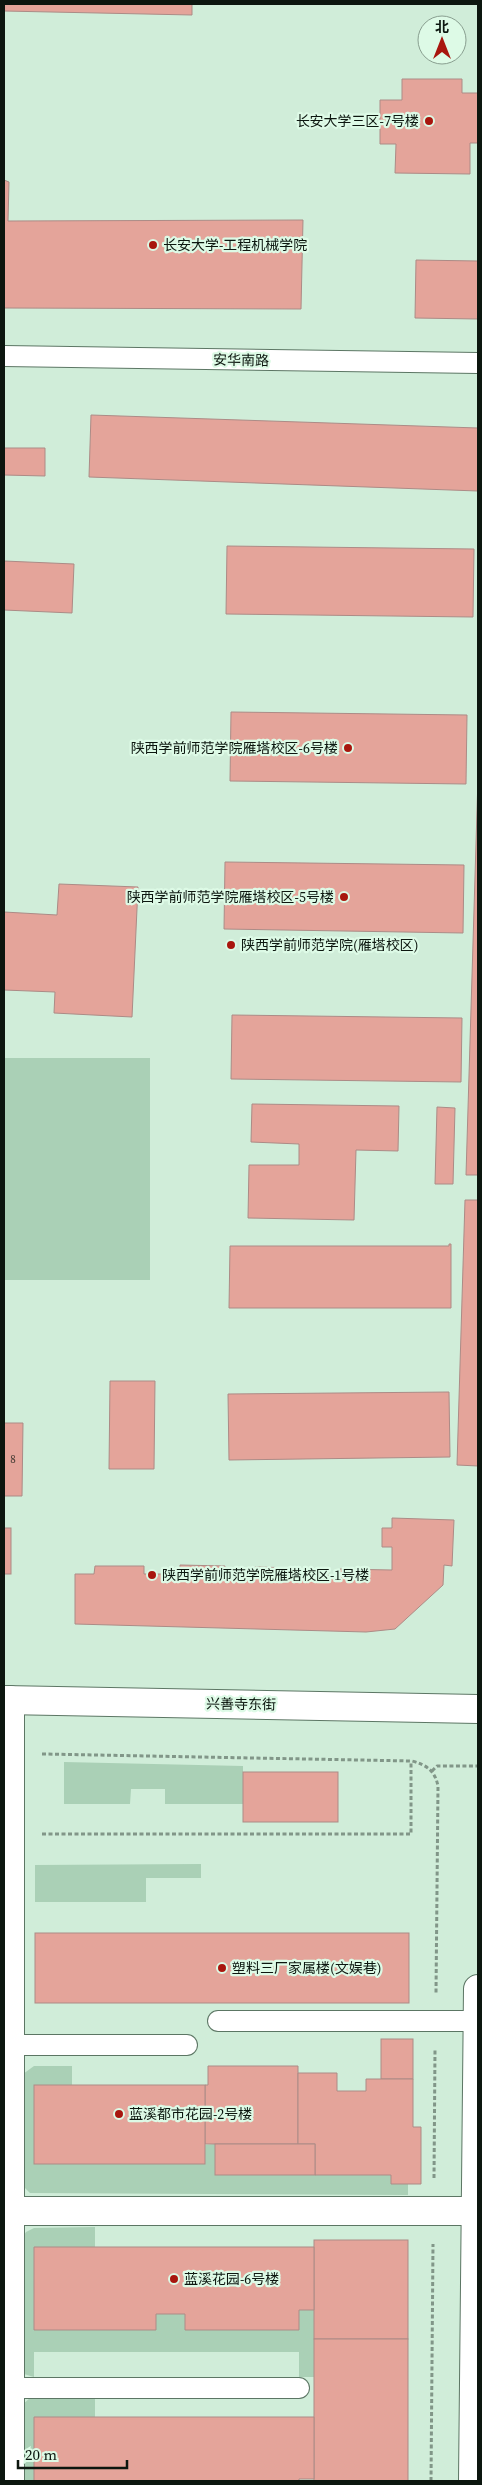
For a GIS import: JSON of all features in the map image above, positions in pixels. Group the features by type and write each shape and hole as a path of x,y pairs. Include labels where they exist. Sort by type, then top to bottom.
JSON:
{"street":[{"name":"兴善寺东街","path":"7,1700 478,1709"},
{"path":"7,1700 10,1753 10,2045 7,2149 10,2211 7,2266 10,2481"},
{"path":"473,2481 478,1989"},
{"path":"10,2211 476,2211"}],"lane":[{"name":"安华南路","path":"4,356 478,363"},
{"path":"218,2021 478,2021"},
{"path":"10,2045 187,2045"},
{"path":"10,2388 300,2388"}],"path":[{"path":"10,1753 411,1761 422,1764 432,1771 438,1786 431,2481"},
{"path":"10,1834 411,1834 411,1761"},
{"path":"432,1771 438,1766 478,1766"}],"green space":[{"path":"4,1058 150,1058 150,1280 4,1280"},
{"path":"64,1762 243,1766 243,1804 165,1804 165,1789 131,1789 130,1804 64,1804"},
{"path":"201,1864 201,1878 146,1878 146,1902 35,1902 35,1865"},
{"path":"34,2066 72,2066 72,2085 34,2085 34,2164 215,2144 391,2175 391,2184 408,2184 408,2195 30,2193 23,2186 23,2074"},
{"path":"95,2227 95,2247 34,2330 156,2330 156,2314 185,2314 185,2330 299,2330 299,2310 314,2310 314,2377 299,2377 299,2352 34,2352 34,2377 24,2374 21,2240 26,2232 34,2228"},
{"path":"30,2398 95,2398 95,2417 34,2417 34,2481 21,2481 22,2405"}],"building":[{"path":"4,4 192,4 192,15 4,11"},
{"name":"长安大学三区-7号楼","path":"402,79 462,79 462,93 478,93 478,143 470,143 470,174 395,173 396,144 380,144 380,100 402,100"},
{"name":"长安大学-工程机械学院","path":"4,180 9,182 8,221 303,220 301,309 4,308"},
{"path":"416,260 478,261 478,319 415,318"},
{"path":"91,415 478,428 478,491 89,477"},
{"path":"4,448 45,448 45,476 4,475"},
{"path":"227,546 474,549 473,617 226,614"},
{"path":"4,561 74,564 72,613 4,610"},
{"name":"陕西学前师范学院雁塔校区-6号楼","path":"231,712 467,715 466,784 230,781"},
{"path":"478,777 478,1175 466,1175"},
{"name":"陕西学前师范学院雁塔校区-5号楼","path":"225,862 464,865 463,933 224,929"},
{"path":"59,884 138,887 132,1017 54,1013 55,992 4,990 4,912 57,915"},
{"path":"232,1015 462,1018 461,1082 231,1079"},
{"path":"252,1104 399,1106 398,1151 356,1150 354,1220 248,1218 249,1165 299,1165 299,1144 251,1142"},
{"path":"437,1107 455,1108 453,1184 435,1184"},
{"path":"465,1200 478,1200 478,1466 457,1465"},
{"path":"451,1244 451,1308 229,1308 230,1246 449,1246"},
{"path":"110,1381 155,1381 154,1469 109,1469"},
{"path":"449,1392 450,1457 229,1460 228,1394"},
{"path":"4,1423 23,1423 22,1496 4,1496"},
{"name":"陕西学前师范学院雁塔校区-1号楼","path":"392,1518 454,1520 452,1566 444,1565 443,1585 395,1629 366,1632 75,1624 75,1574 94,1574 95,1566 144,1566 144,1574 180,1574 180,1565 225,1566 225,1574 231,1575 254,1575 255,1567 299,1568 298,1574 340,1576 340,1569 392,1570 392,1547 382,1547 382,1528 392,1528"},
{"path":"4,1528 11,1528 11,1574 4,1574"},
{"path":"243,1772 338,1772 338,1822 243,1822"},
{"name":"塑料三厂家属楼(文娱巷)","path":"35,1933 409,1933 409,2003 35,2003"},
{"path":"381,2039 413,2039 413,2079 381,2079"},
{"path":"208,2066 298,2066 298,2144 205,2144 205,2085 208,2085"},
{"path":"298,2073 337,2073 337,2091 366,2091 366,2079 413,2079 413,2127 421,2127 421,2184 391,2184 391,2175 315,2175 315,2144 298,2144"},
{"name":"蓝溪都市花园-2号楼","path":"34,2085 205,2085 205,2164 34,2164"},
{"path":"215,2144 315,2144 315,2175 215,2175"},
{"path":"314,2240 408,2240 408,2339 314,2339"},
{"name":"蓝溪花园-6号楼","path":"34,2247 314,2247 314,2310 299,2310 299,2330 185,2330 185,2314 156,2314 156,2330 34,2330"},
{"path":"314,2339 408,2339 408,2481 314,2481"},
{"path":"34,2417 314,2417 314,2479 299,2479 299,2481 34,2481"}],"place":[{"name":"长安大学三区-7号楼","path":"429,121"},
{"name":"长安大学-工程机械学院","path":"153,245"},
{"name":"陕西学前师范学院雁塔校区-6号楼","path":"348,748"},
{"name":"陕西学前师范学院雁塔校区-5号楼","path":"344,897"},
{"name":"陕西学前师范学院(雁塔校区)","path":"231,945"},
{"name":"陕西学前师范学院雁塔校区-1号楼","path":"152,1575"},
{"name":"塑料三厂家属楼(文娱巷)","path":"222,1968"},
{"name":"蓝溪都市花园-2号楼","path":"119,2114"},
{"name":"蓝溪花园-6号楼","path":"174,2279"}]}
